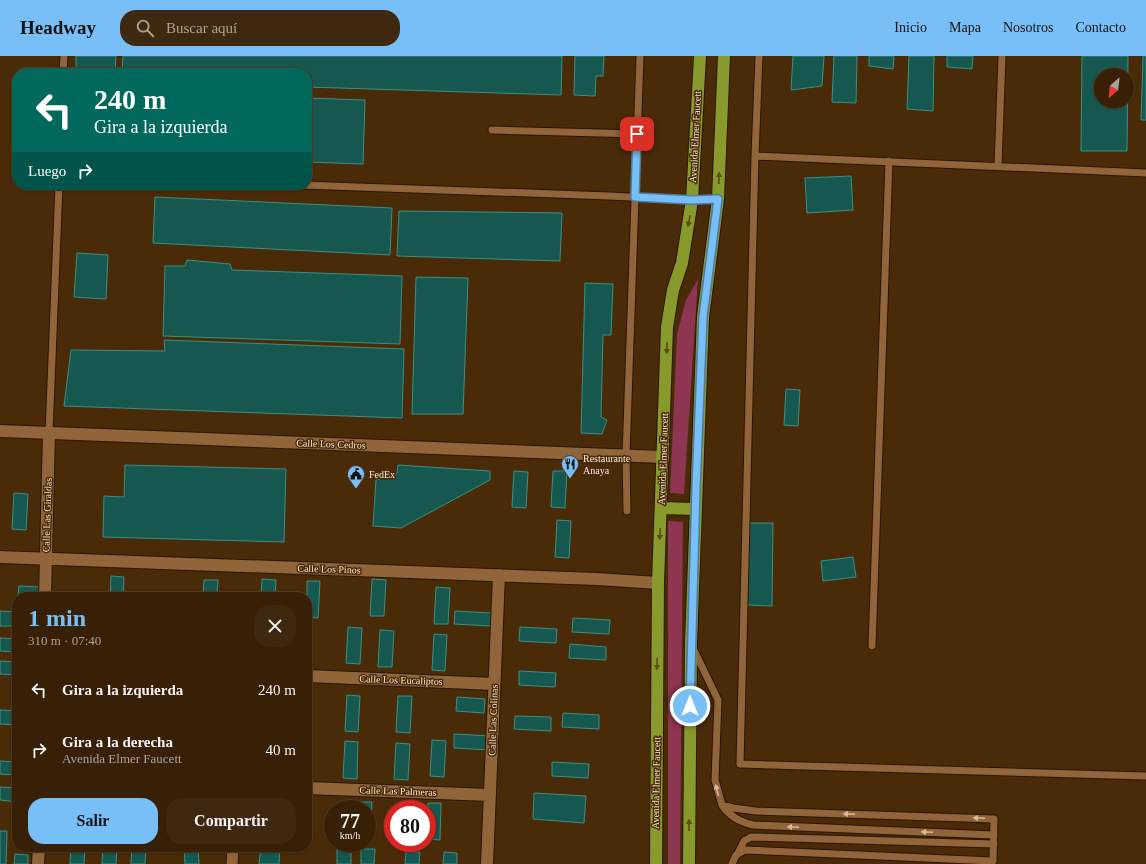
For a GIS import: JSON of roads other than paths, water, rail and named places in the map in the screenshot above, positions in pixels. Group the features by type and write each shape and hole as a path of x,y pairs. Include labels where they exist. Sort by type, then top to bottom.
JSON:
{"highway":[{"name":"Avenida Elmer Faucett","path":"656,864 658,583 667,327 673,290 682,263 692,200 700,56"},
{"path":"689,864 691,643 703,317 718,199 724,56"},
{"path":"661,508 695,509"}],"street":[{"name":"Calle Los Cedros","path":"0,431 663,457"},
{"name":"Calle Las Giraldas","path":"45,592 50,433"},
{"name":"Calle Los Pinos","path":"0,557 499,575 658,583"},
{"name":"Calle Las Colinas","path":"487,864 499,575"},
{"name":"Calle Los Eucaliptos","path":"312,676 494,684"},
{"name":"Calle Las Palmeras","path":"312,788 490,795"},
{"path":"38,864 39,852"},
{"path":"232,864 233,852"}],"lane":[{"path":"63,68 64,56"},
{"path":"627,511 626,456 640,56"},
{"path":"759,56 740,764 1146,776"},
{"path":"998,166 1002,56"},
{"path":"492,130 637,134"},
{"path":"756,156 1146,173"},
{"path":"872,646 889,161"},
{"path":"312,185 692,200 718,199"},
{"path":"50,433 59,190"},
{"path":"691,643 718,700 715,780 722,805 727,813 744,823 753,825 994,835"},
{"path":"722,805 756,811 994,819 993,862 745,850 736,855"},
{"path":"732,864 744,841 751,837 994,844"}],"place":[{"name":"Restaurante Anaya","path":"570,479"},
{"name":"FedEx","path":"356,489"}]}
